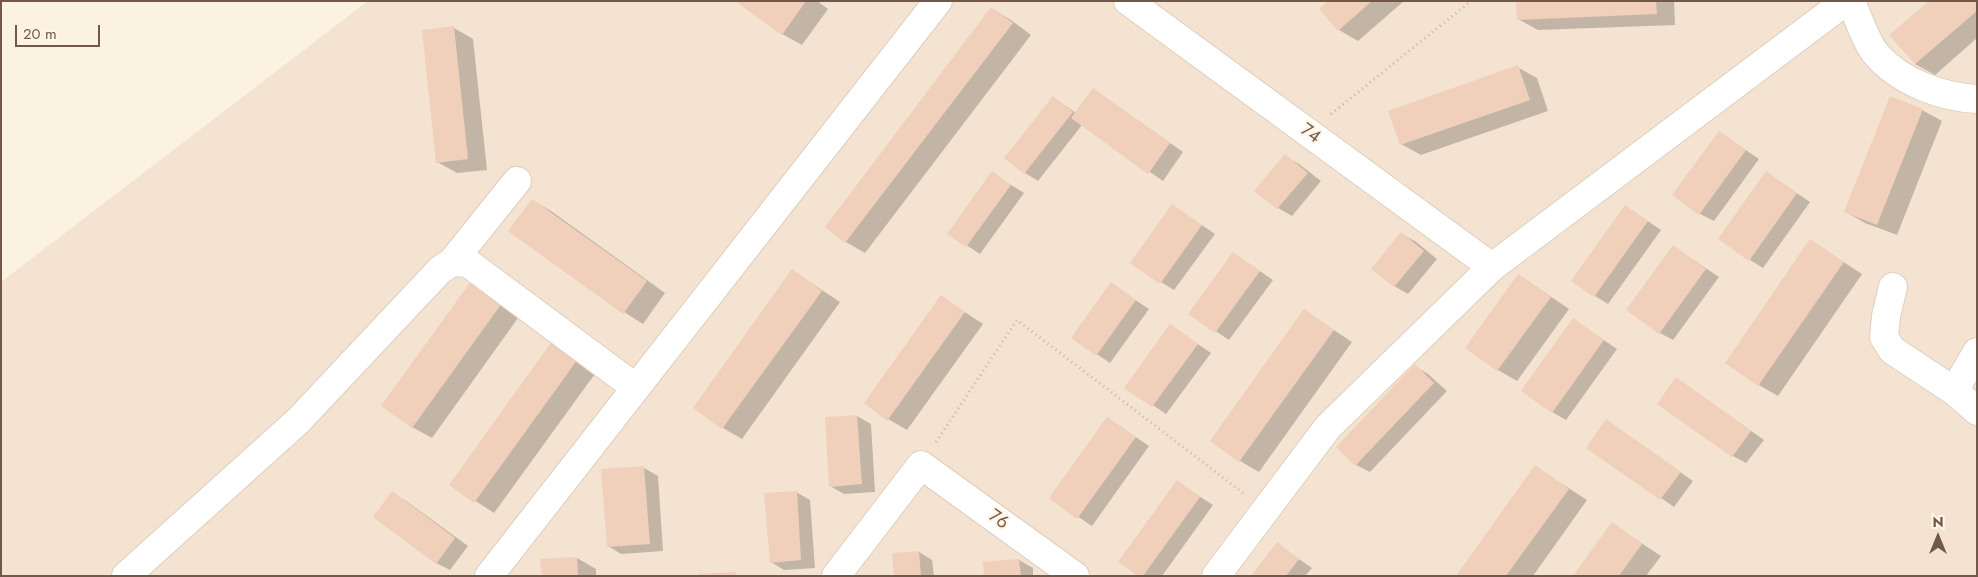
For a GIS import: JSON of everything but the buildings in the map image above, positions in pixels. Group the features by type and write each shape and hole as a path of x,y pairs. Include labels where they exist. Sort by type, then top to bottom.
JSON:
{"street":[{"path":"489,576 938,1"},
{"name":"74","path":"1128,1 1492,267"},
{"path":"1216,576 1328,427 1492,267 1846,1"},
{"path":"1851,1 1875,53 1901,76 1947,95 1977,99"},
{"path":"126,576 298,422 440,270 452,262 517,181"},
{"path":"452,262 468,263 636,388"},
{"path":"1893,287 1886,316 1884,338 1892,350 1954,391 1977,411"},
{"path":"1954,391 1977,352"},
{"path":"836,576 921,465"},
{"name":"76","path":"921,465 1075,576"}],"path":[{"path":"1308,133 1471,1"},
{"path":"921,465 1017,320 1265,510"}],"shaded area":[{"path":"368,1 1977,1 1977,576 1,576 1,282"}]}
